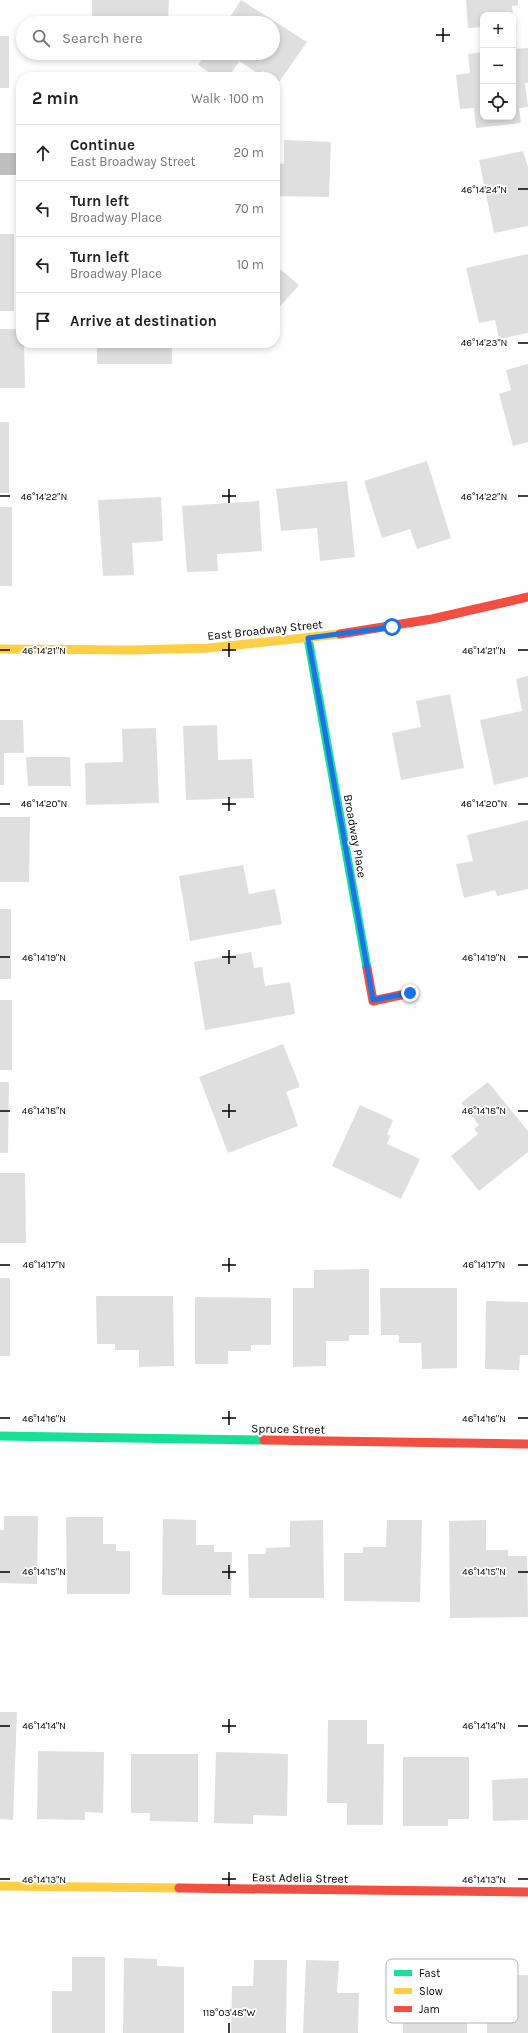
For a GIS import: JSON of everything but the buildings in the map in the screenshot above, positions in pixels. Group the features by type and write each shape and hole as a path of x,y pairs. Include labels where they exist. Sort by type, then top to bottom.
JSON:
{"street":[{"path":"0,164 16,164"},
{"name":"East Broadway Street","path":"0,649 88,650 210,648 308,638 392,627 480,610 528,597"},
{"name":"Broadway Place","path":"308,638 373,1000 410,993"},
{"name":"Spruce Street","path":"0,1436 528,1444"},
{"name":"East Adelia Street","path":"0,1886 528,1892"}],"traffic: fast":[{"path":"308,638 367,968"},
{"path":"0,1436 264,1440"}],"traffic: slow":[{"path":"0,649 131,650 209,648 340,634"},
{"path":"0,1886 179,1888"}],"traffic: jam":[{"path":"340,634 432,619 528,597"},
{"path":"367,968 373,1001 410,993"},
{"path":"264,1440 528,1444"},
{"path":"179,1888 528,1892"}],"route":[{"path":"392,627 308,638 373,1000 410,993"}]}
